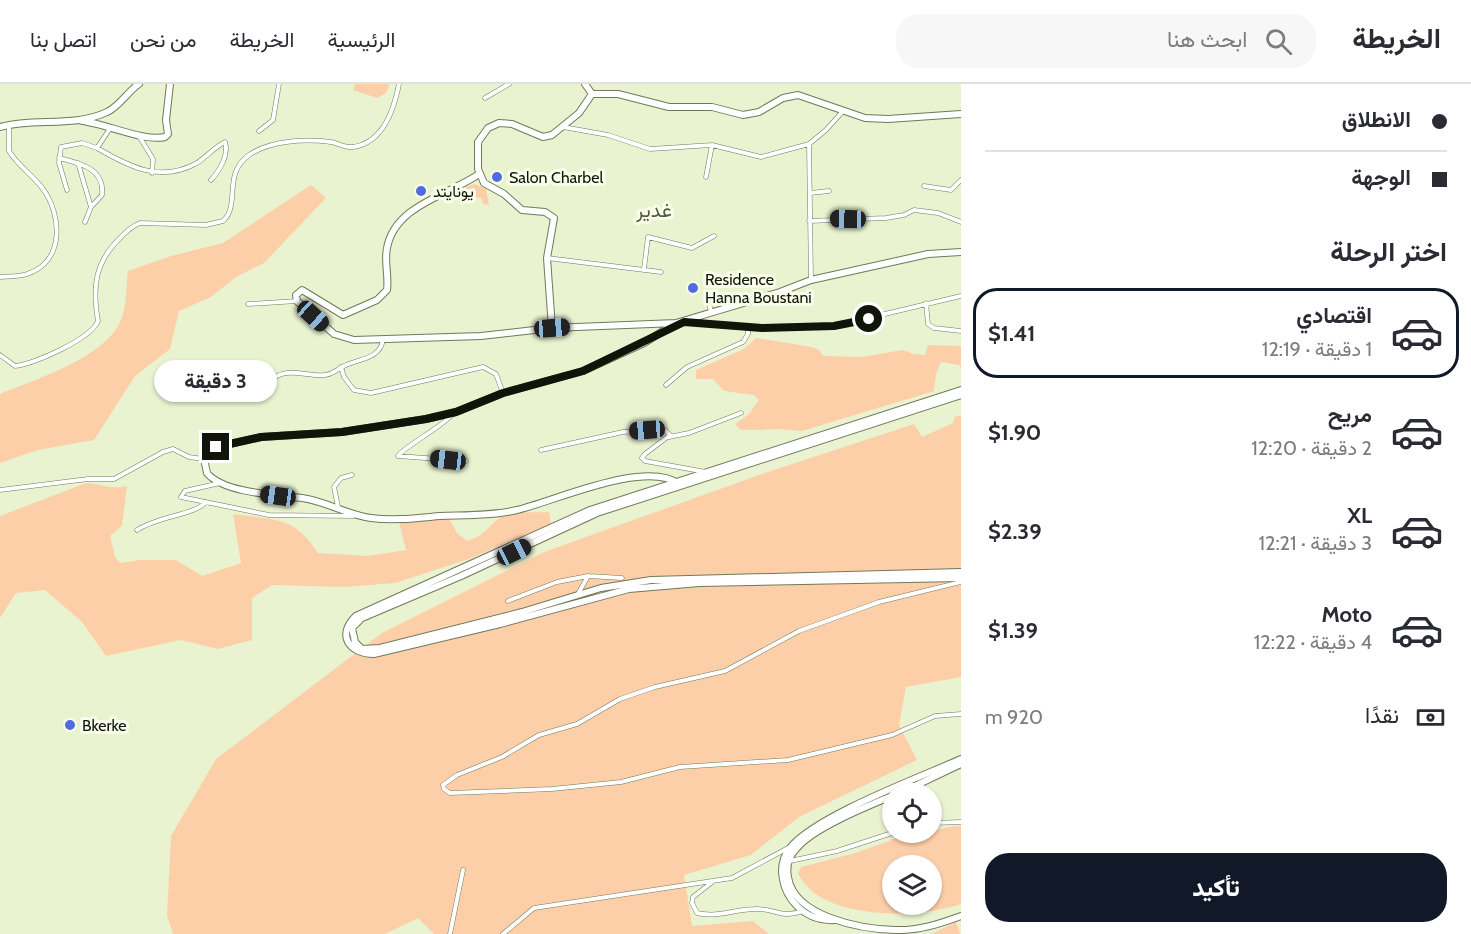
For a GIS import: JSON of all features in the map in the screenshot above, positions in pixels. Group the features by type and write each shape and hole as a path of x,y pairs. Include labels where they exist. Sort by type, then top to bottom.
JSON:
{"main road":[{"path":"79,121 112,110 139,84"},
{"path":"0,127 9,124 79,121 111,126 139,136 156,139 167,136 170,84"},
{"path":"585,84 592,94"},
{"path":"592,94 618,94 661,106 712,107 743,115 759,112 783,98 798,95 843,111 877,119 961,114"},
{"path":"552,328 548,258 554,223 552,215 522,210 504,194 484,183 478,174 478,142 488,128 506,123 543,137 552,135 587,104 592,94"},
{"path":"478,174 464,184 436,195 403,222 387,249 387,290 377,300 343,315 302,290 296,295 297,301 340,338 383,340 482,336 552,328 676,323 811,280 928,254 961,252"},
{"path":"676,323 644,343 583,371 503,393 456,412 342,432 261,437 216,447 204,459 207,473 220,483 251,492 305,498 359,515 391,519 495,514 632,478 656,475 671,478 683,487"},
{"path":"961,390 581,514 354,620 347,629 352,643 362,653 379,653 500,624 615,591 638,588 699,583 961,580"},
{"path":"354,620 577,522 961,395"},
{"path":"352,643 362,649 380,648 578,595 651,580 961,572"},
{"path":"835,920 827,920 803,911 786,890 786,861 791,846 809,831 850,808 961,759"},
{"path":"921,783 961,764"},
{"path":"882,801 805,840 798,846 786,861 789,884 798,900 811,910 835,920 877,929 922,928 961,916"}],"street":[{"path":"259,131 273,120 279,84"},
{"path":"0,355 15,366 26,364 68,345 95,326 98,321 96,281 102,260 131,227 140,223 206,225 223,221 229,213 232,178 242,161 250,154 290,142 331,142 350,148 361,144 386,125 399,84"},
{"path":"485,98 509,84"},
{"path":"563,127 608,135 650,149 712,145 761,157 809,144 843,111"},
{"path":"0,277 30,273 52,253 58,240 56,220 47,195 9,151 9,124"},
{"path":"97,147 111,126"},
{"path":"139,136 153,159 152,173"},
{"path":"67,190 59,158 62,144 82,143 97,147 121,162 152,173 173,172 186,168 225,141 221,168 211,180"},
{"path":"809,144 811,280"},
{"path":"706,177 712,145"},
{"path":"59,158 78,163 96,172 103,189 102,195 91,207 85,222"},
{"path":"78,163 91,207"},
{"path":"924,186 951,190 961,180"},
{"path":"810,193 829,191"},
{"path":"809,221 886,218 904,215 915,210 938,213 961,222"},
{"path":"644,269 648,237 692,248 714,236"},
{"path":"548,258 661,272"},
{"path":"712,313 708,298 716,295"},
{"path":"686,321 748,326 834,326 961,296"},
{"path":"248,304 297,301"},
{"path":"926,303 928,324 934,328 961,331"},
{"path":"666,385 687,367 742,342 748,334 748,326"},
{"path":"242,392 266,391 273,379 283,374 324,376 334,373 341,367 371,357 379,350 383,340"},
{"path":"341,367 344,377 354,390 371,393 483,367 496,374 503,393"},
{"path":"456,412 445,424 420,441 401,450 399,456 466,461"},
{"path":"716,476 708,472 645,461 642,458 668,437 689,433 741,413"},
{"path":"542,450 623,432 665,430 670,433 668,437"},
{"path":"0,490 88,478 114,479 163,452 173,450 189,457 204,459"},
{"path":"338,507 334,487 341,478 352,475"},
{"path":"220,483 193,488 181,494 183,499 207,501 277,516 359,515"},
{"path":"137,530 154,520 199,509 207,501"},
{"path":"578,595 588,576"},
{"path":"508,601 557,582 588,576 622,578"},
{"path":"961,580 879,602 799,632 725,671 655,687 620,699 577,724 539,735 502,757 457,776 443,785 444,789 450,793 552,789 621,782 680,767 788,760 892,735 935,716 961,714"},
{"path":"942,823 961,822"},
{"path":"786,861 837,851 882,836"},
{"path":"503,934 526,913 542,906 711,882 746,873 791,846"},
{"path":"450,934 463,870"},
{"path":"711,882 693,897 692,903 697,913 732,913 755,909 786,915 803,911"}],"shaded area":[{"path":"355,84 390,84 386,93 377,98 353,90"},
{"path":"475,184 486,189 489,205 483,204 481,198 467,196 465,187"},
{"path":"311,185 326,198 264,263 236,277 211,297 179,311 170,349 135,376 94,440 38,450 0,463 0,394 70,365 103,344 115,331 124,312 128,271 171,256 223,243"},
{"path":"756,338 812,347 819,350 823,356 861,357 903,350 925,355 928,345 961,346 961,368 959,365 941,362 936,374 934,391 802,431 741,430 735,424 749,414 759,400 754,395 724,391 713,379 696,379 696,370 744,349"},
{"path":"955,416 961,416 961,677 906,687 899,725 917,760 799,817 751,855 684,875 692,926 753,921 769,934 434,934 418,918 385,934 173,934 167,916 171,836 216,759 382,633 544,552 762,474 914,424 922,437 953,423"},
{"path":"86,483 112,487 127,486 122,526 110,536 115,557 120,563 140,560 176,560 202,576 241,563 233,514 271,519 291,526 309,541 318,553 368,556 406,550 399,522 449,518 457,533 467,541 480,535 506,515 549,512 551,524 469,559 395,583 345,587 272,585 252,598 252,640 218,649 181,640 106,656 82,622 45,590 16,593 0,618 0,516"},
{"path":"961,826 961,904 942,909 942,855 882,855 882,912 848,908 826,900 809,889 798,873 801,867 883,843 942,843 942,829"},
{"path":"956,922 960,934 931,934"}],"place":[{"name":"Salon Charbel","path":"497,177"},
{"name":"يونايتد","path":"421,191"},
{"name":"Residence Hanna Boustani","path":"693,288"},
{"name":"Bkerke","path":"70,725"}],"district":[{"name":"غدير","path":"654,210"}],"route":[{"path":"216,447 261,437 342,432 456,412 503,393 583,371 644,343 676,323 686,321 762,328 834,326 869,319"}]}
